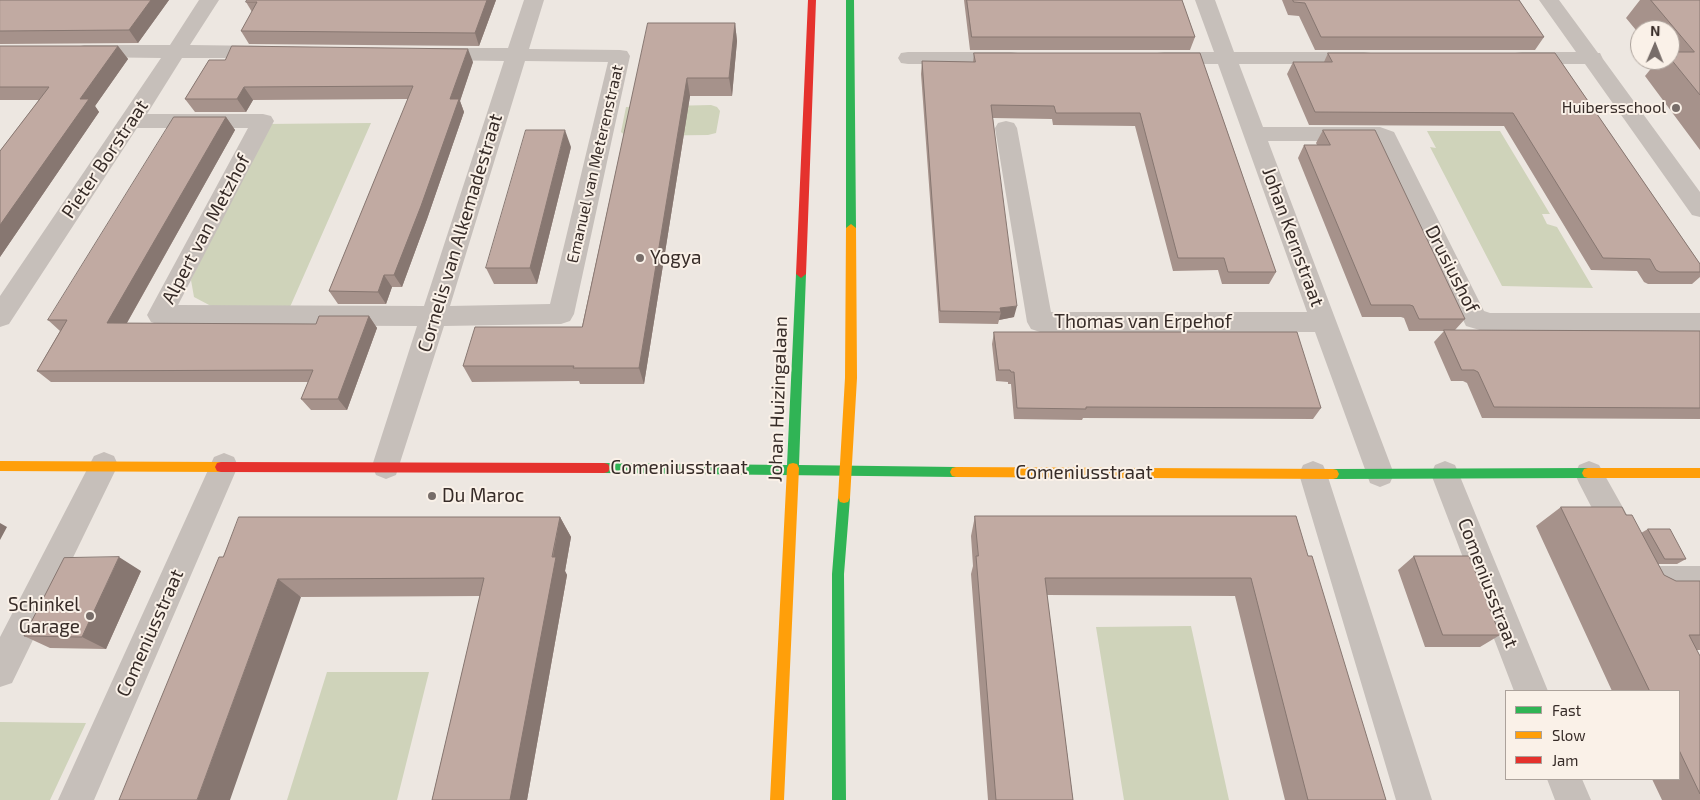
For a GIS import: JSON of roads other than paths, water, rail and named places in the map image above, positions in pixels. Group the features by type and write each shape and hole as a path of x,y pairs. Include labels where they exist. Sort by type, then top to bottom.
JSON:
{"main road":[{"name":"Johan Huizingalaan","path":"777,800 793,470 812,0"},
{"path":"839,800 838,574 851,378 850,0"},
{"name":"Comeniusstraat","path":"0,466 386,466 1314,474 1700,473"}],"street":[{"name":"Pieter Borstraat","path":"0,316 131,121 209,0"},
{"name":"Cornelis van Alkemadestraat","path":"386,466 534,0"},
{"name":"Johan Kernstraat","path":"1205,0 1380,474"},
{"path":"1549,0 1700,209"},
{"path":"68,51 286,52"},
{"name":"Emanuel van Meterenstraat","path":"416,53 620,56 561,314 434,316"},
{"path":"908,58 1027,58"},
{"path":"1147,58 1385,58"},
{"path":"1504,58 1592,58"},
{"name":"Alpert van Metzhof","path":"131,121 262,122 160,315 434,316"},
{"name":"Thomas van Erpehof","path":"1006,128 1040,322 1324,322"},
{"name":"Drusiushof","path":"1256,134 1380,134 1386,137 1475,319 1490,323 1700,323"},
{"path":"0,671 104,465"},
{"name":"Comeniusstraat","path":"76,800 224,466"},
{"path":"1314,474 1414,800"},
{"name":"Comeniusstraat","path":"1445,474 1530,690"},
{"path":"1589,474 1646,581 1700,581"},
{"path":"1565,780 1573,800"}],"place":[{"name":"Huibersschool","path":"1676,108"},
{"name":"Yogya","path":"640,258"},
{"name":"Du Maroc","path":"432,496"},
{"name":"Schinkel Garage","path":"90,616"}]}
